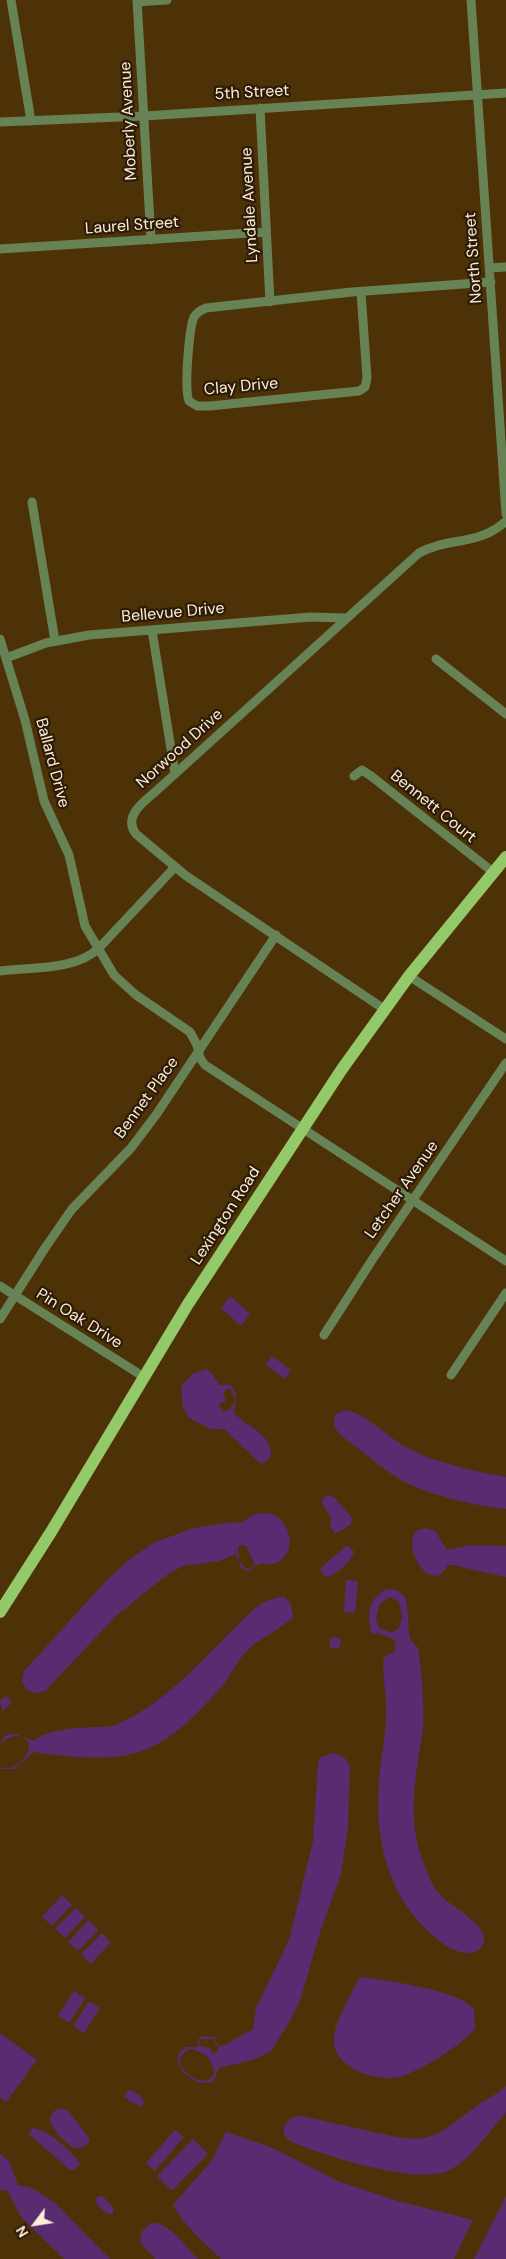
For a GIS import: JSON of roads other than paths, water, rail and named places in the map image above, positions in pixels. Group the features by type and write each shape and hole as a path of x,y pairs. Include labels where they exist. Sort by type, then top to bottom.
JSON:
{"main road":[{"name":"Lexington Road","path":"0,1612 51,1532 196,1291 302,1128 409,976 501,867"}],"street":[{"path":"11,0 31,121"},
{"path":"137,1 168,0"},
{"name":"North Street","path":"471,0 506,514"},
{"name":"Moberly Avenue","path":"137,1 151,240"},
{"name":"5th Street","path":"0,122 144,116 506,93"},
{"name":"Lyndale Avenue","path":"260,108 270,302"},
{"name":"Laurel Street","path":"0,249 266,232"},
{"path":"490,268 506,267"},
{"name":"Clay Drive","path":"361,292 366,378 365,387 360,391 210,406 197,406 188,398 186,386 191,331 195,315 206,308 361,292 491,282"},
{"path":"32,502 55,641"},
{"name":"Norwood Drive","path":"384,1009 314,964 276,935 175,867 136,834 131,824 137,810 175,774 419,553 439,545 490,534 506,521"},
{"name":"Bellevue Drive","path":"6,658 55,641 89,635 311,617 346,618"},
{"path":"152,630 175,774"},
{"name":"Ballard Drive","path":"0,639 25,720 44,801 69,855 82,919 106,962 120,981 136,995 190,1032 195,1040 200,1058 205,1065 506,1261"},
{"path":"436,659 506,714"},
{"name":"Bennett Court","path":"354,776 362,770 501,867"},
{"path":"0,971 68,963 86,958 99,948 175,867"},
{"name":"Bennet Place","path":"0,1319 60,1225 76,1205 141,1136 276,935"},
{"path":"409,976 506,1039"},
{"name":"Letcher Avenue","path":"324,1335 506,1063"},
{"name":"Pin Oak Drive","path":"0,1286 144,1377"},
{"path":"451,1376 506,1293"}]}
